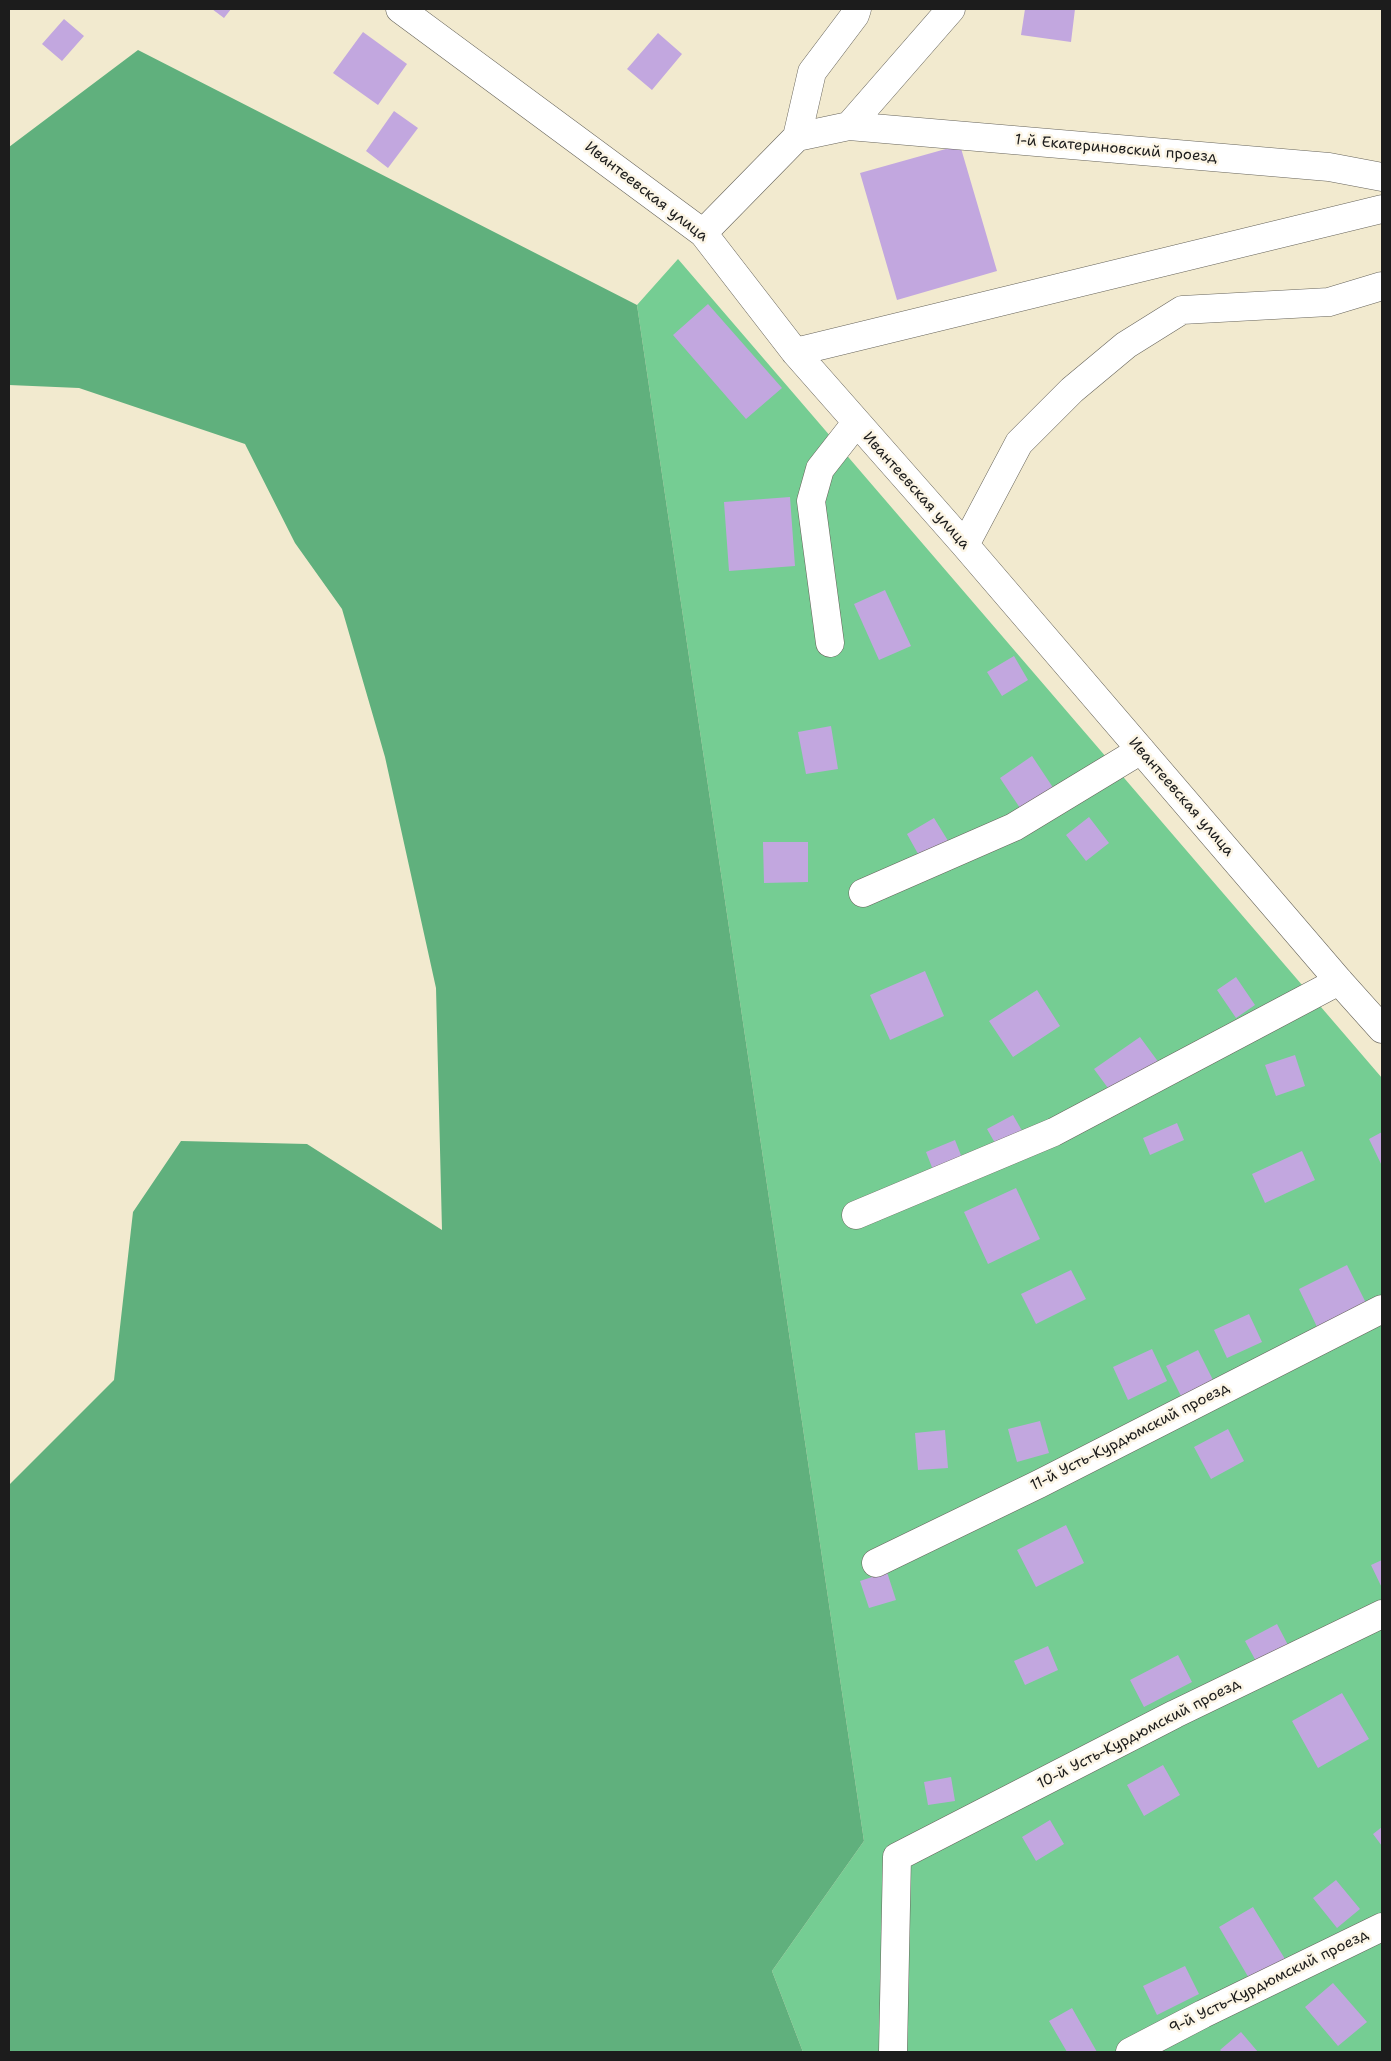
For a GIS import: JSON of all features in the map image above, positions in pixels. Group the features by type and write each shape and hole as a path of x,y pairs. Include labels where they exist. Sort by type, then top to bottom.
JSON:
{"street":[{"name":"Ивантеевская улица","path":"400,9 704,233 795,352 965,545 1339,981 1382,1028"},
{"path":"704,233 797,137 812,72 855,15 857,9"},
{"path":"849,126 951,9"},
{"name":"1-й Екатериновский проезд","path":"797,137 849,126 1329,167 1382,178"},
{"path":"795,352 1382,209"},
{"path":"965,545 1019,443 1072,390 1126,345 1182,310 1329,302 1382,286"},
{"path":"830,643 811,501 820,469 856,423"},
{"path":"863,893 1014,827 1141,750"},
{"path":"856,1215 1054,1132 1339,981"},
{"name":"11-й Усть-Курдюмский проезд","path":"876,1563 1039,1484 1382,1309"},
{"name":"10-й Усть-Курдюмский проезд","path":"893,2052 897,1857 1175,1714 1382,1614"},
{"name":"9-й Усть-Курдюмский проезд","path":"1130,2052 1203,2014 1382,1927"}],"green space":[{"path":"138,50 637,305 864,1841 772,1971 803,2052 9,2052 9,1485 114,1380 133,1212 181,1141 307,1144 442,1230 436,988 385,757 342,609 295,543 245,444 79,388 9,385 9,147"},
{"path":"678,259 1382,1078 1382,2052 803,2052 772,1971 864,1841 637,305"}],"building":[{"path":"212,9 231,9 224,18"},
{"path":"1025,9 1075,9 1071,42 1021,35"},
{"path":"64,19 84,36 62,61 42,44"},
{"path":"363,32 407,64 378,105 333,73"},
{"path":"658,33 682,54 652,90 627,69"},
{"path":"394,111 418,128 388,168 366,151"},
{"path":"960,145 997,271 897,300 860,173"},
{"path":"708,304 782,388 746,419 673,335"},
{"path":"790,497 795,566 729,571 724,502"},
{"path":"885,590 911,646 879,660 854,604"},
{"path":"1014,656 1028,680 1002,696 987,672"},
{"path":"831,726 838,769 806,774 798,732"},
{"path":"1032,756 1056,792 1024,814 1000,778"},
{"path":"1089,817 1109,843 1086,861 1066,835"},
{"path":"934,818 950,844 922,861 907,834"},
{"path":"763,842 808,842 808,882 764,883"},
{"path":"925,971 944,1016 890,1040 870,995"},
{"path":"1236,977 1255,1005 1236,1018 1217,990"},
{"path":"1037,990 1060,1026 1013,1057 989,1021"},
{"path":"1140,1037 1162,1067 1116,1099 1094,1069"},
{"path":"1295,1055 1305,1086 1276,1096 1265,1065"},
{"path":"1013,1115 1025,1136 999,1150 987,1129"},
{"path":"1177,1123 1184,1140 1150,1155 1143,1138"},
{"path":"1382,1132 1382,1166 1369,1139"},
{"path":"955,1140 964,1163 935,1175 926,1152"},
{"path":"1302,1151 1315,1180 1265,1203 1252,1174"},
{"path":"1016,1188 1040,1239 988,1264 964,1212"},
{"path":"1347,1265 1367,1305 1318,1329 1299,1289"},
{"path":"1071,1270 1086,1299 1036,1324 1021,1294"},
{"path":"1249,1314 1262,1342 1227,1358 1214,1330"},
{"path":"1152,1349 1167,1381 1128,1400 1113,1367"},
{"path":"1198,1350 1213,1380 1181,1396 1166,1366"},
{"path":"1040,1421 1049,1453 1017,1462 1008,1429"},
{"path":"1228,1429 1244,1461 1211,1479 1194,1447"},
{"path":"945,1430 948,1468 918,1470 915,1433"},
{"path":"1066,1525 1084,1563 1036,1587 1017,1550"},
{"path":"1382,1560 1382,1588 1371,1565"},
{"path":"887,1572 896,1600 869,1608 860,1581"},
{"path":"1277,1624 1289,1647 1257,1663 1245,1641"},
{"path":"1048,1646 1058,1670 1025,1685 1014,1661"},
{"path":"1178,1655 1192,1682 1144,1707 1130,1680"},
{"path":"1342,1693 1369,1739 1318,1768 1292,1721"},
{"path":"1163,1765 1180,1795 1144,1816 1127,1785"},
{"path":"951,1777 955,1801 928,1805 924,1782"},
{"path":"1050,1820 1064,1844 1036,1861 1022,1837"},
{"path":"1382,1827 1382,1846 1373,1834"},
{"path":"1336,1880 1360,1909 1337,1928 1313,1898"},
{"path":"1253,1907 1285,1959 1250,1980 1219,1927"},
{"path":"1185,1966 1199,1994 1157,2015 1143,1986"},
{"path":"1333,1983 1367,2022 1338,2046 1305,2007"},
{"path":"1072,2008 1097,2052 1067,2052 1049,2021"},
{"path":"1241,2032 1258,2052 1222,2052 1220,2050"}]}
